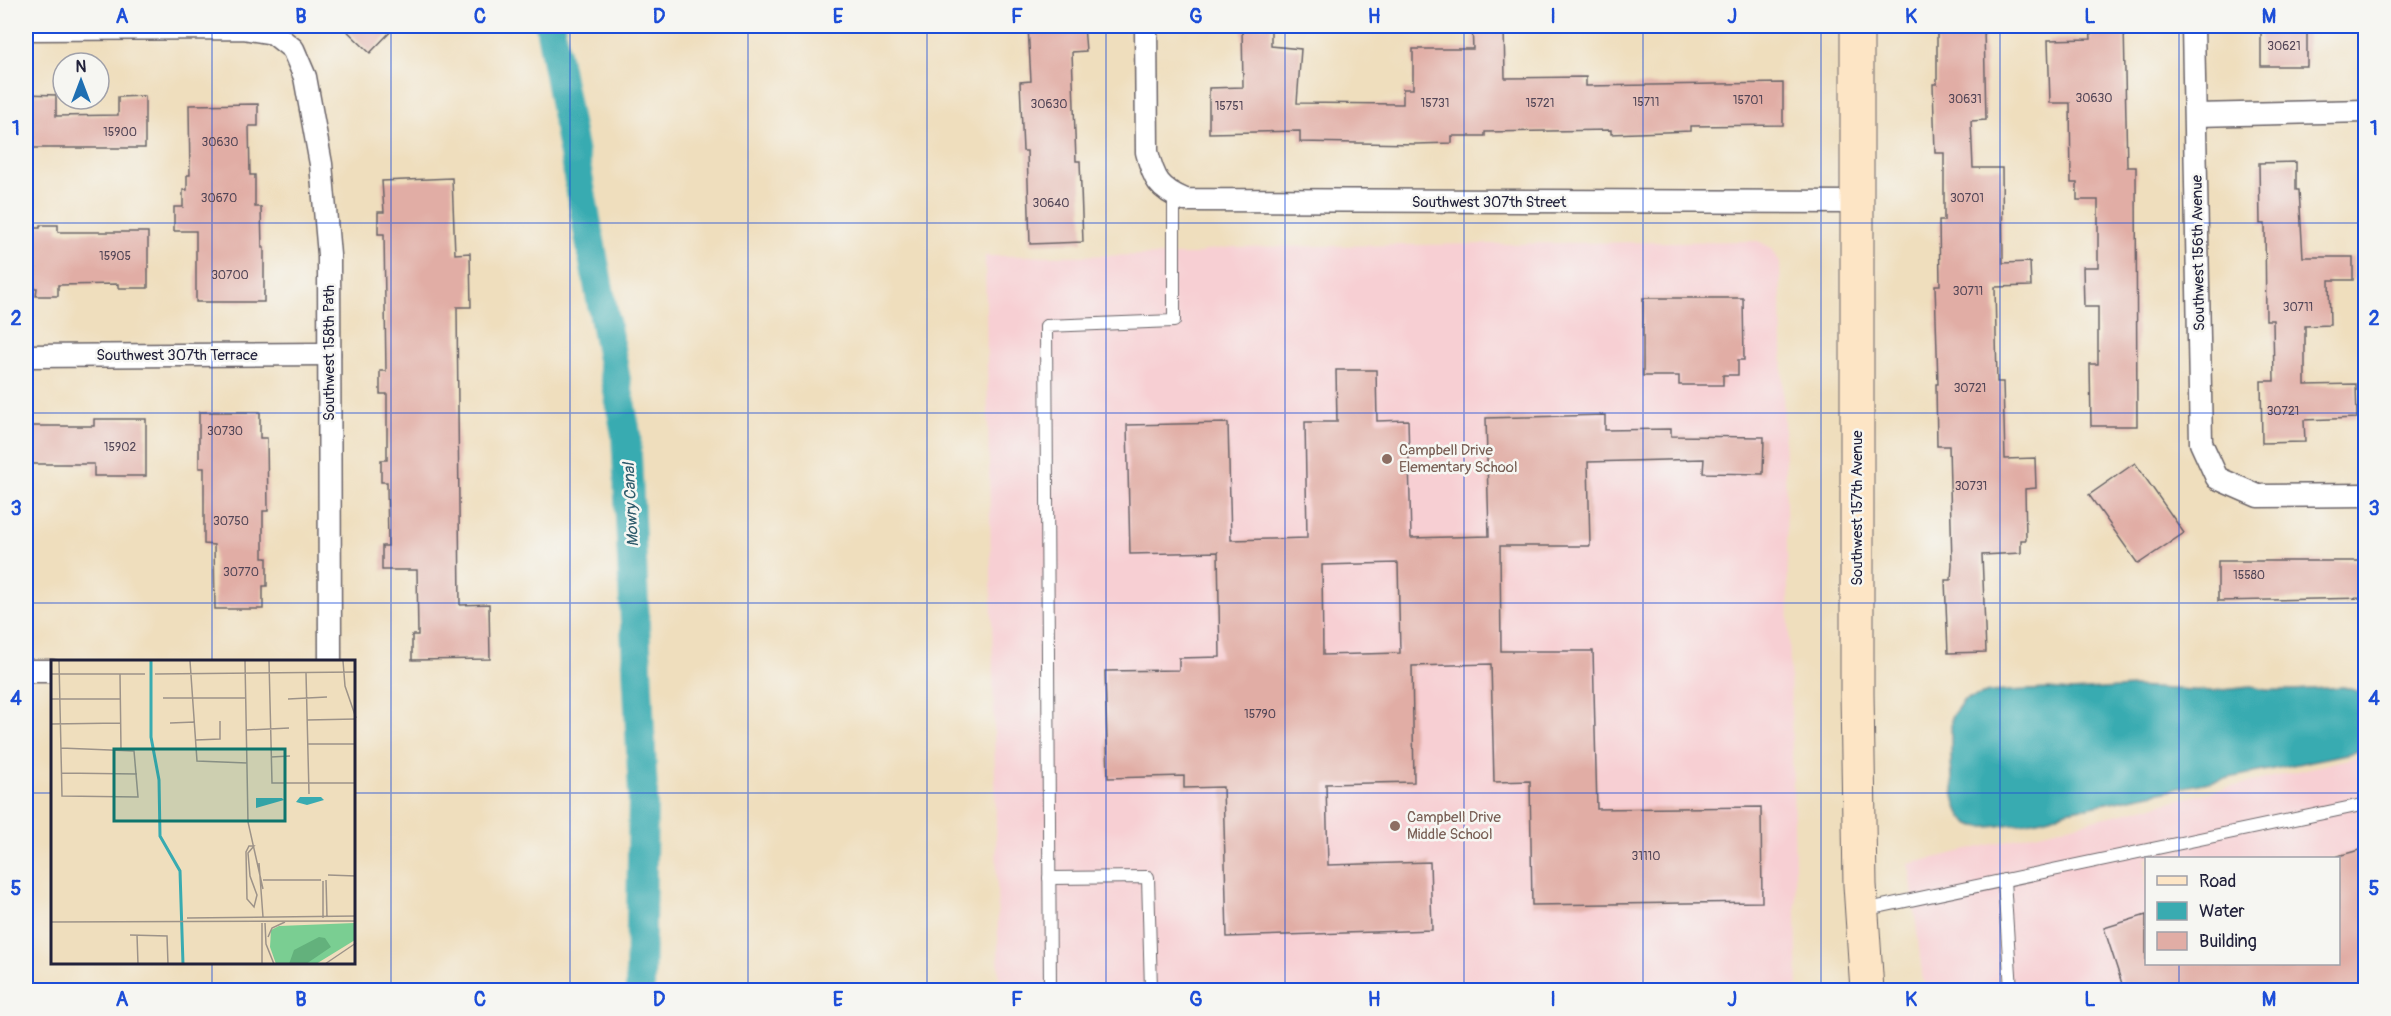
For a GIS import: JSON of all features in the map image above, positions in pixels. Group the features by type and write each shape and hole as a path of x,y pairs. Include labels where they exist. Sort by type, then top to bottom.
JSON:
{"street":[{"path":"1146,26 1147,152 1156,179 1161,187 1174,196"},
{"name":"Southwest 157th Avenue","path":"1857,26 1859,202 1857,694 1862,910 1867,990"},
{"name":"Southwest 156th Avenue","path":"2193,26 2201,443 2217,478 2258,496 2366,495"},
{"path":"26,29 98,27"},
{"name":"Southwest 158th Path","path":"98,27 243,28 273,33 293,49 305,77 321,164 329,255 330,660"},
{"path":"2196,115 2366,111"},
{"name":"Southwest 307th Street","path":"1174,196 1185,200 1205,202 1859,202"},
{"name":"Southwest 307th Terrace","path":"26,356 329,354"},
{"path":"26,671 51,671"}],"lane":[{"path":"1050,990 1046,326 1174,321 1174,196"},
{"path":"1862,910 2366,804"},
{"path":"1049,878 1148,877 1151,990"},
{"path":"2004,880 2011,990"}],"shaded area":[{"path":"1758,241 1772,248 1780,263 1798,990 999,990 985,256 1195,255 1208,250 1233,247"},
{"path":"2365,755 2365,990 1924,990 1909,864"}],"water":[{"path":"2133,687 2212,691 2251,687 2266,690 2294,690 2343,687 2365,693 2365,744 2356,752 2067,811 2028,822 1981,827 1968,823 1961,816 1953,790 1951,717 1964,700 1989,692 2048,689 2071,691"}],"building":[{"path":"342,26 396,26 370,53"},
{"path":"1028,26 1084,26 1086,51 1072,52 1076,161 1080,161 1083,242 1030,244 1027,151 1023,151 1020,82 1031,81"},
{"path":"1242,26 1271,26 1271,46 1301,49 1297,103 1403,104 1403,89 1413,89 1413,49 1473,49 1472,26 1504,26 1505,78 1586,77 1586,86 1783,83 1783,125 1691,126 1691,131 1611,134 1611,130 1485,132 1485,136 1452,136 1452,143 1416,144 1300,142 1300,131 1209,133 1209,88 1243,87"},
{"path":"1937,26 1984,28 1986,120 1971,121 1973,168 2002,168 2003,263 2030,262 2031,286 1995,287 1997,382 2003,382 2005,459 2035,458 2036,488 2025,489 2026,540 2021,540 2021,553 1982,555 1986,652 1948,653 1945,580 1951,580 1952,564 1949,446 1937,446 1935,285 1940,285 1939,221 1944,221 1944,153 1935,153 1933,84 1937,84"},
{"path":"2090,26 2124,26 2127,167 2136,167 2137,426 2091,426 2090,364 2098,364 2098,307 2084,307 2083,267 2098,267 2098,200 2077,200 2077,183 2071,183 2070,103 2050,103 2048,40 2091,39"},
{"path":"2261,26 2307,26 2307,66 2261,66"},
{"path":"26,94 51,95 51,111 56,111 56,116 118,115 118,97 145,96 145,148 26,148"},
{"path":"258,104 258,126 249,126 250,175 255,175 255,207 261,207 264,302 196,302 196,231 174,231 174,207 183,207 183,190 187,190 187,175 190,175 189,105"},
{"path":"2296,162 2296,190 2299,190 2303,257 2353,257 2353,280 2329,280 2330,325 2305,326 2305,385 2356,384 2357,418 2304,420 2305,442 2262,443 2261,381 2274,381 2273,320 2266,320 2265,224 2260,224 2259,163"},
{"path":"452,178 455,254 470,253 471,307 457,307 460,605 489,604 490,659 412,660 412,635 418,635 417,570 382,570 382,546 388,546 387,482 381,482 381,460 387,460 387,394 380,394 380,371 386,371 384,234 378,234 378,212 384,212 382,181"},
{"path":"40,225 58,225 58,232 148,232 148,288 118,288 118,284 58,285 58,296 36,296 37,288 26,288 26,228 40,228"},
{"path":"1643,298 1743,298 1744,360 1738,360 1738,375 1723,375 1723,385 1679,385 1679,376 1643,376"},
{"path":"1336,370 1376,370 1377,421 1408,420 1411,538 1489,536 1486,418 1605,415 1605,430 1671,429 1671,436 1764,437 1763,474 1703,473 1704,459 1588,462 1590,546 1500,546 1501,651 1593,651 1597,809 1761,807 1762,902 1532,905 1530,781 1494,782 1491,664 1412,666 1414,782 1326,784 1328,865 1430,862 1432,930 1227,937 1223,787 1184,788 1184,776 1108,778 1105,671 1179,670 1179,658 1220,657 1218,552 1130,554 1127,425 1228,423 1231,540 1307,538 1305,422 1337,422","holes":["1398,563 1400,653 1323,655 1322,565"]},
{"path":"199,412 260,412 260,438 267,438 268,511 263,511 263,558 267,558 267,586 263,586 263,609 215,609 214,545 204,544 204,468 199,468"},
{"path":"94,419 146,419 146,476 94,476 94,464 26,464 26,426 94,426"},
{"path":"2135,463 2184,533 2138,564 2089,495"},
{"path":"2218,561 2366,561 2366,598 2218,601"},
{"path":"2366,848 2366,990 2124,990 2104,928 2145,915 2145,965 2340,965 2340,857 2338,856"}],"waterway":[{"name":"Mowry Canal","path":"550,26 626,434 643,794 640,990"}],"place":[{"name":"Campbell Drive Elementary School","path":"1387,459"},
{"name":"Campbell Drive Middle School","path":"1395,826"}]}
